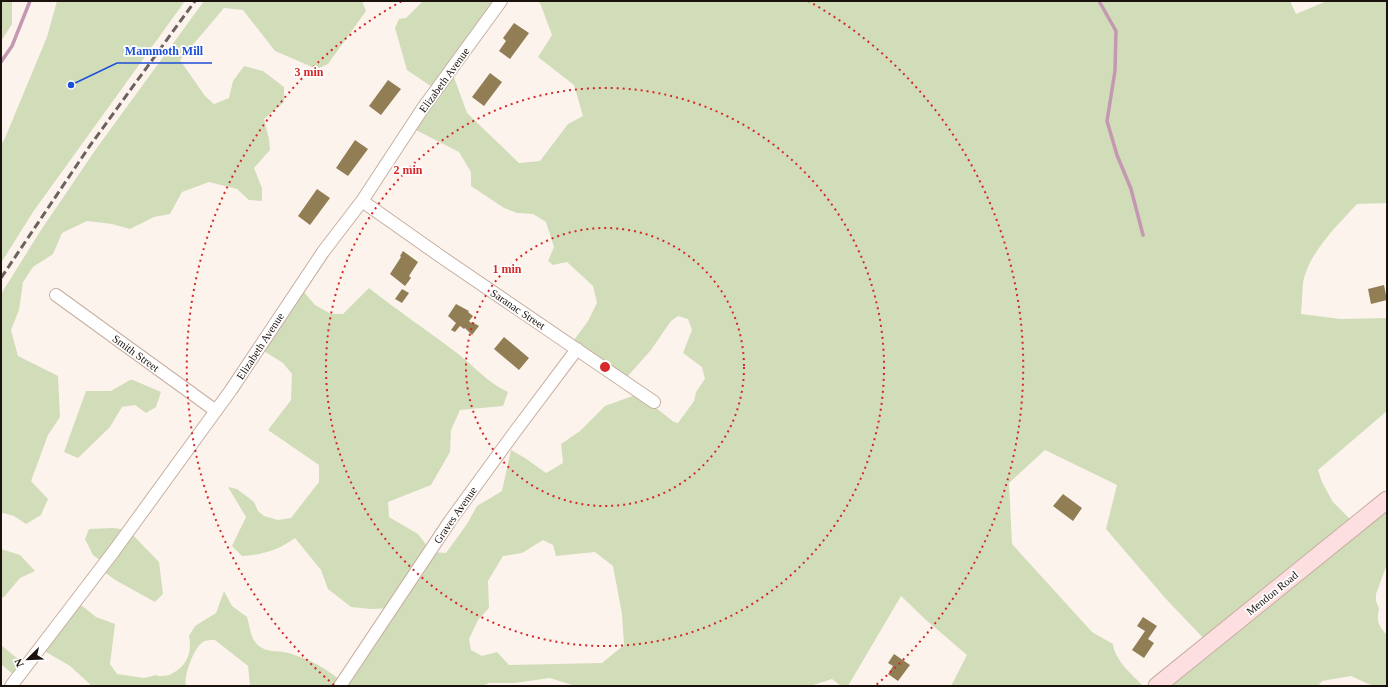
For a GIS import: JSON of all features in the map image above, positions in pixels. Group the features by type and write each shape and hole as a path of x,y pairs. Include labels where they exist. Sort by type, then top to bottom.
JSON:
{"street":[{"name":"Elizabeth Avenue","path":"11,686 114,551 216,411 323,252 362,201 423,108 501,1"},
{"name":"Saranac Street","path":"362,201 654,402"},
{"name":"Smith Street","path":"56,295 216,411"},
{"name":"Graves Avenue","path":"340,686 450,521 577,349"},
{"name":"Mendon Road","path":"1157,686 1385,506"}],"green space":[{"path":"1,1 12,1 12,24 1,41"},
{"path":"57,1 185,1 33,212 1,263 1,145 47,37"},
{"path":"204,1 362,1 366,11 328,64 317,69 275,51 243,10 224,8 180,60 205,96 214,104 229,98 233,81 244,66 263,71 284,87 284,102 264,119 270,150 254,168 262,188 262,201 249,200 237,189 209,182 182,192 170,214 154,217 130,229 112,224 87,221 62,233 53,254 33,267 23,282 19,310 11,330 18,356 58,376 60,417 48,435 31,481 48,499 41,515 26,524 14,516 3,513 1,515 1,294 41,230 96,149"},
{"path":"423,1 500,1 451,69 467,113 519,163 540,161 568,124 583,116 574,85 538,57 552,35 540,3 536,1 1290,1 1296,14 1327,1 1387,1 1387,203 1357,204 1317,250 1306,272 1303,283 1301,314 1341,319 1387,318 1387,411 1318,470 1322,482 1333,502 1356,525 1387,500 1387,564 1376,594 1376,601 1379,609 1379,624 1387,635 1387,686 1373,686 1351,676 1322,681 1318,686 1162,686 1207,642 1166,599 1106,529 1117,485 1045,450 1009,483 1012,544 1092,632 1113,644 1114,650 1120,662 1143,686 951,686 967,655 926,620 901,596 848,686 841,686 832,679 810,686 575,686 550,678 515,683 489,683 483,686 250,686 248,666 215,640 209,640 204,641 200,645 193,656 186,676 186,686 92,686 70,666 41,649 76,601 96,617 115,624 110,664 117,674 144,678 156,675 170,675 182,666 188,657 190,647 189,636 195,626 216,613 224,591 232,606 247,617 252,637 259,646 267,650 288,653 317,664 342,682 394,608 371,609 351,607 328,589 321,570 295,538 276,549 263,553 242,556 232,546 246,517 228,487 237,489 254,502 258,511 264,516 278,520 291,518 319,482 319,465 268,430 291,400 292,374 283,363 259,348 299,286 315,305 331,314 343,314 369,288 457,353 488,379 508,392 503,406 460,410 451,430 450,452 431,485 388,502 389,517 418,534 432,552 446,553 467,524 477,506 502,491 511,450 546,473 563,463 561,444 580,431 605,406 638,394 674,422 678,423 694,401 696,392 705,379 702,367 683,353 692,330 688,319 678,316 671,321 651,350 627,377 574,340 588,321 597,303 593,286 567,262 553,265 548,261 554,247 546,222 533,214 517,213 504,208 471,186 471,172 459,152 412,128 435,89 407,70 395,28 399,19 406,18","holes":["543,540 553,545 556,556 595,552 613,566 622,614 624,645 602,663 509,665 497,652 482,656 471,650 469,639 478,620 489,608 488,581 503,556 522,553"]},
{"path":"130,380 161,392 156,407 146,413 135,405 122,407 110,427 78,458 64,452 86,391 111,391"},
{"path":"113,528 128,530 159,562 163,594 155,602 117,581 101,570 102,562 93,555 85,539 89,529"},
{"path":"1,549 20,555 35,571 20,578 4,597 1,598"},
{"path":"1,645 24,664 16,677 1,664"}],"building":[{"path":"514,23 529,33 510,59 499,51 506,41 503,38"},
{"path":"490,73 502,82 484,106 472,97"},
{"path":"388,80 401,89 381,115 369,106"},
{"path":"355,140 368,149 348,176 336,168"},
{"path":"317,189 330,198 310,225 298,216"},
{"path":"403,251 418,262 409,276 411,278 405,286 390,274 401,257 400,256"},
{"path":"1384,285 1387,300 1371,304 1368,289"},
{"path":"402,289 409,293 402,303 395,299"},
{"path":"456,304 469,311 468,312 473,316 469,321 479,326 472,335 465,328 464,329 460,326 455,332 451,330 456,323 448,316"},
{"path":"504,337 529,358 519,370 494,349"},
{"path":"1063,494 1082,508 1073,521 1053,506"},
{"path":"1143,617 1157,626 1148,639 1154,643 1144,658 1132,650 1145,631 1137,626"},
{"path":"894,654 910,665 898,681 888,674 893,666 888,663"}],"waterway":[{"path":"1,62 12,46 30,1"},
{"path":"1099,1 1116,31 1115,71 1107,121 1117,155 1131,189 1143,235"}],"railway":[{"path":"1,278 89,147 195,1"}],"place":[{"name":"Mammoth Mill","path":"71,85"}]}
